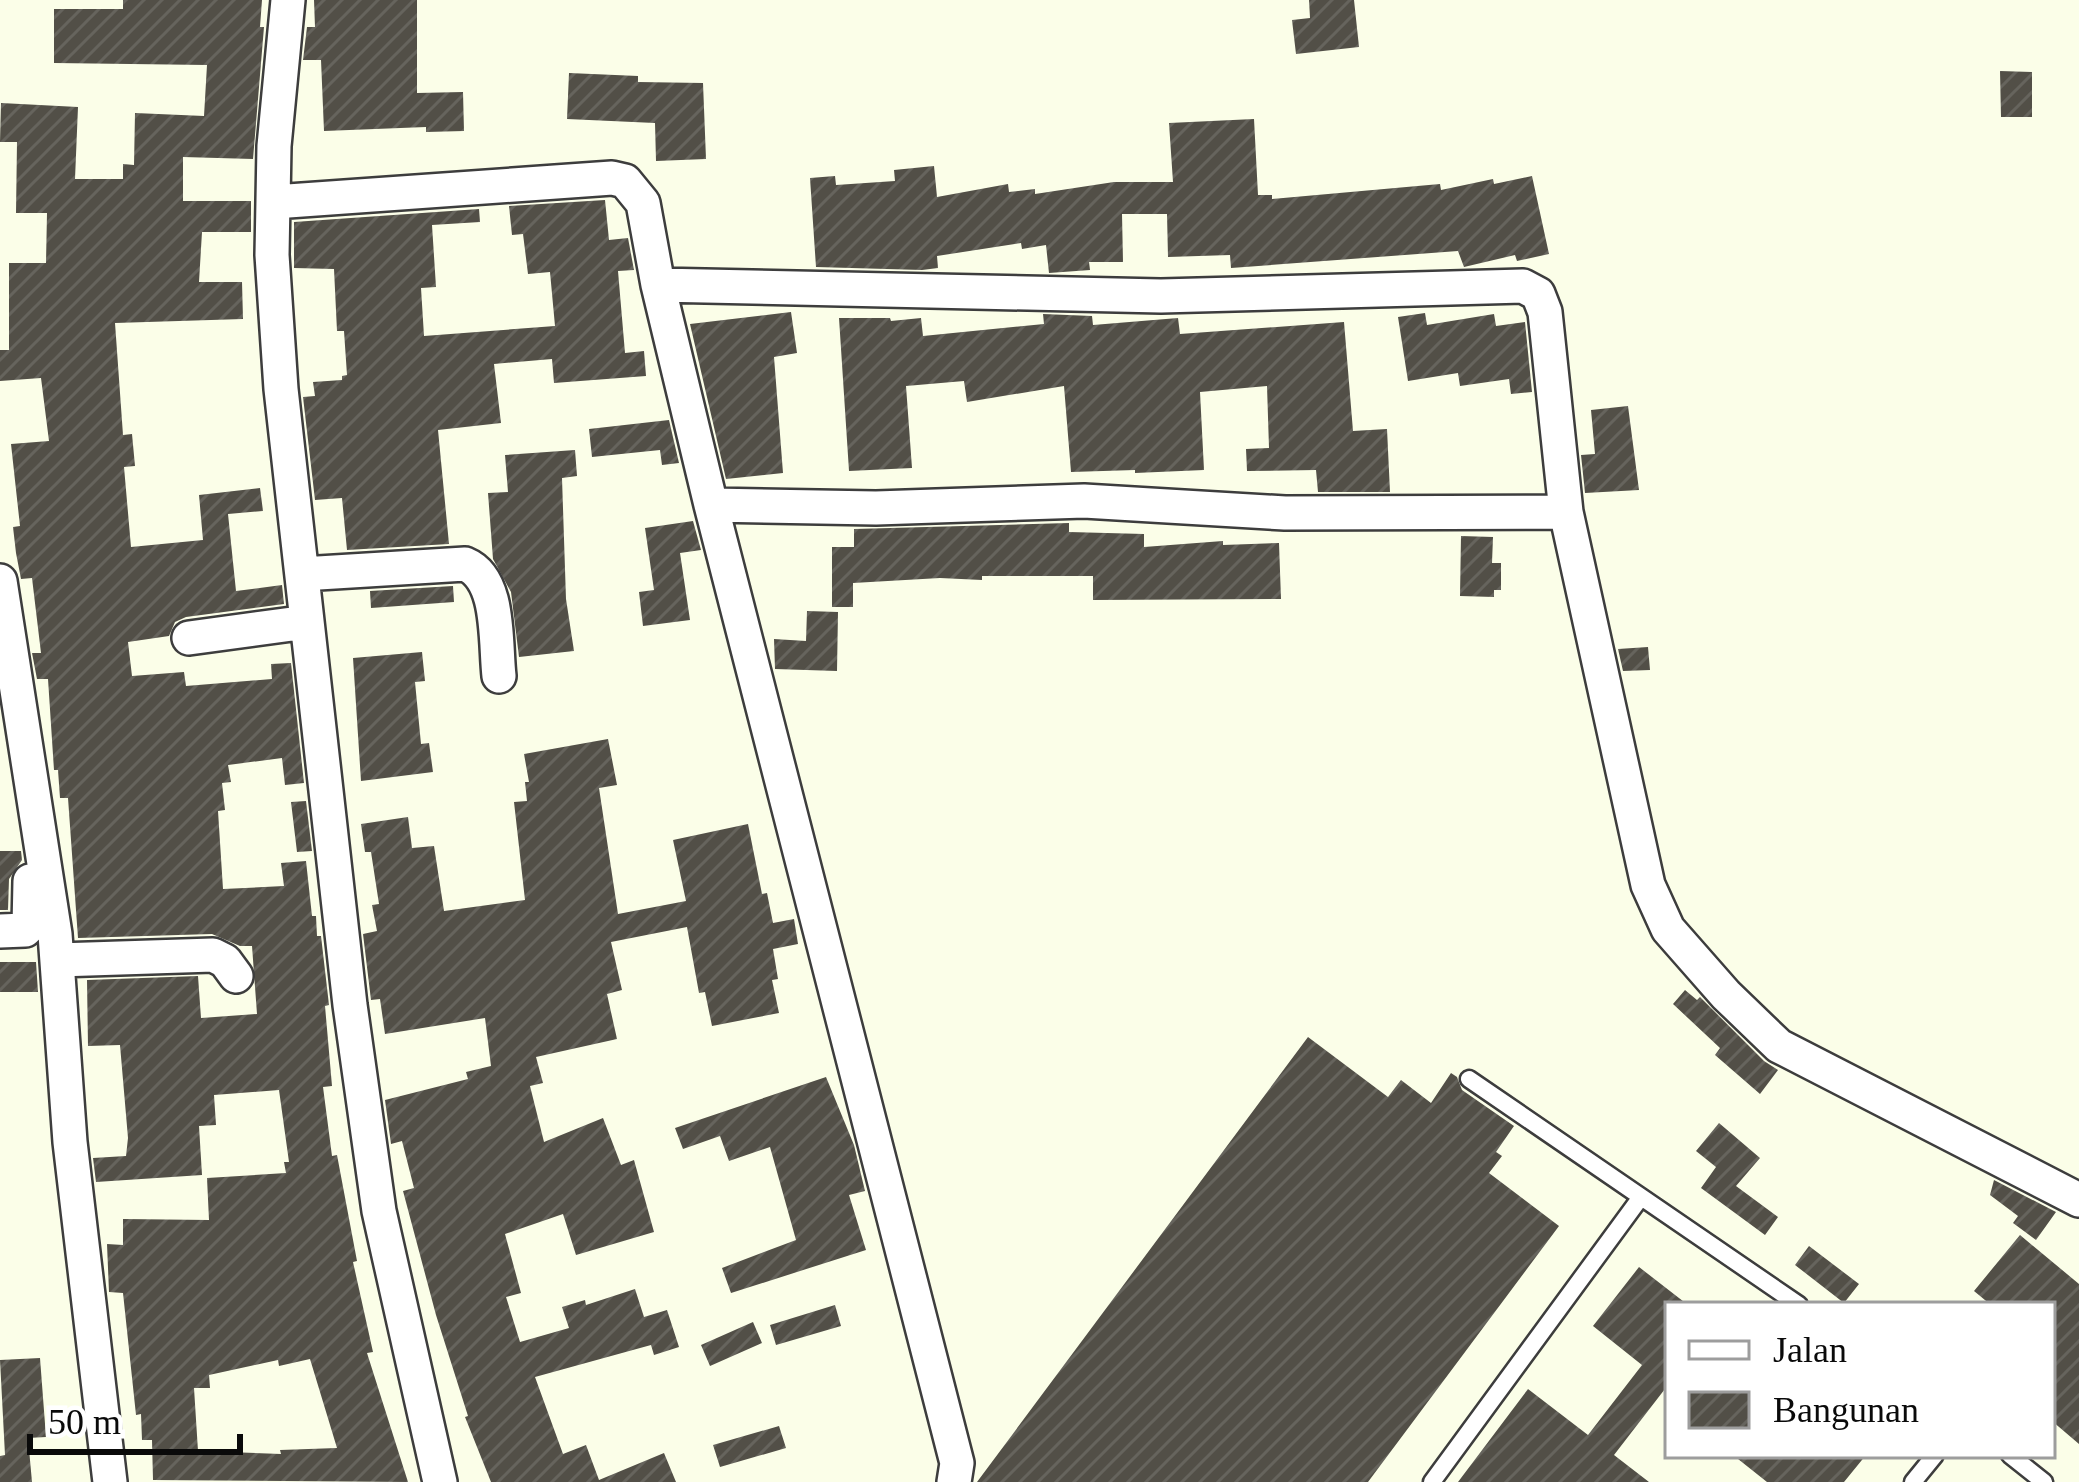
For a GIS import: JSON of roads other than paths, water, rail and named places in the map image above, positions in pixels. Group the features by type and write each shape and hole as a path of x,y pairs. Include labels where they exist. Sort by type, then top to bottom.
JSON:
{"street":[{"path":"288,0 274,146 272,255 281,389 350,1005 379,1211 440,1482"},
{"path":"274,202 612,178 625,182 643,202 711,505 957,1463 954,1482"},
{"path":"658,285 1161,296 1523,286 1538,294 1545,312 1565,512 1648,885 1668,928 1726,995 1779,1046 2079,1200"},
{"path":"711,505 876,508 1084,501 1285,513 1565,512"},
{"path":"302,574 465,564 475,568 489,590 499,676"},
{"path":"0,581 57,947 70,1142 110,1482"},
{"path":"189,638 307,622"},
{"path":"0,931 25,930 32,918 30,862"},
{"path":"31,906 57,947"},
{"path":"57,947 213,956 236,976"}],"lane":[{"path":"1469,1079 1794,1302"},
{"path":"1432,1482 1640,1197"},
{"path":"1913,1482 1933,1458"},
{"path":"2014,1458 2044,1482"}]}
